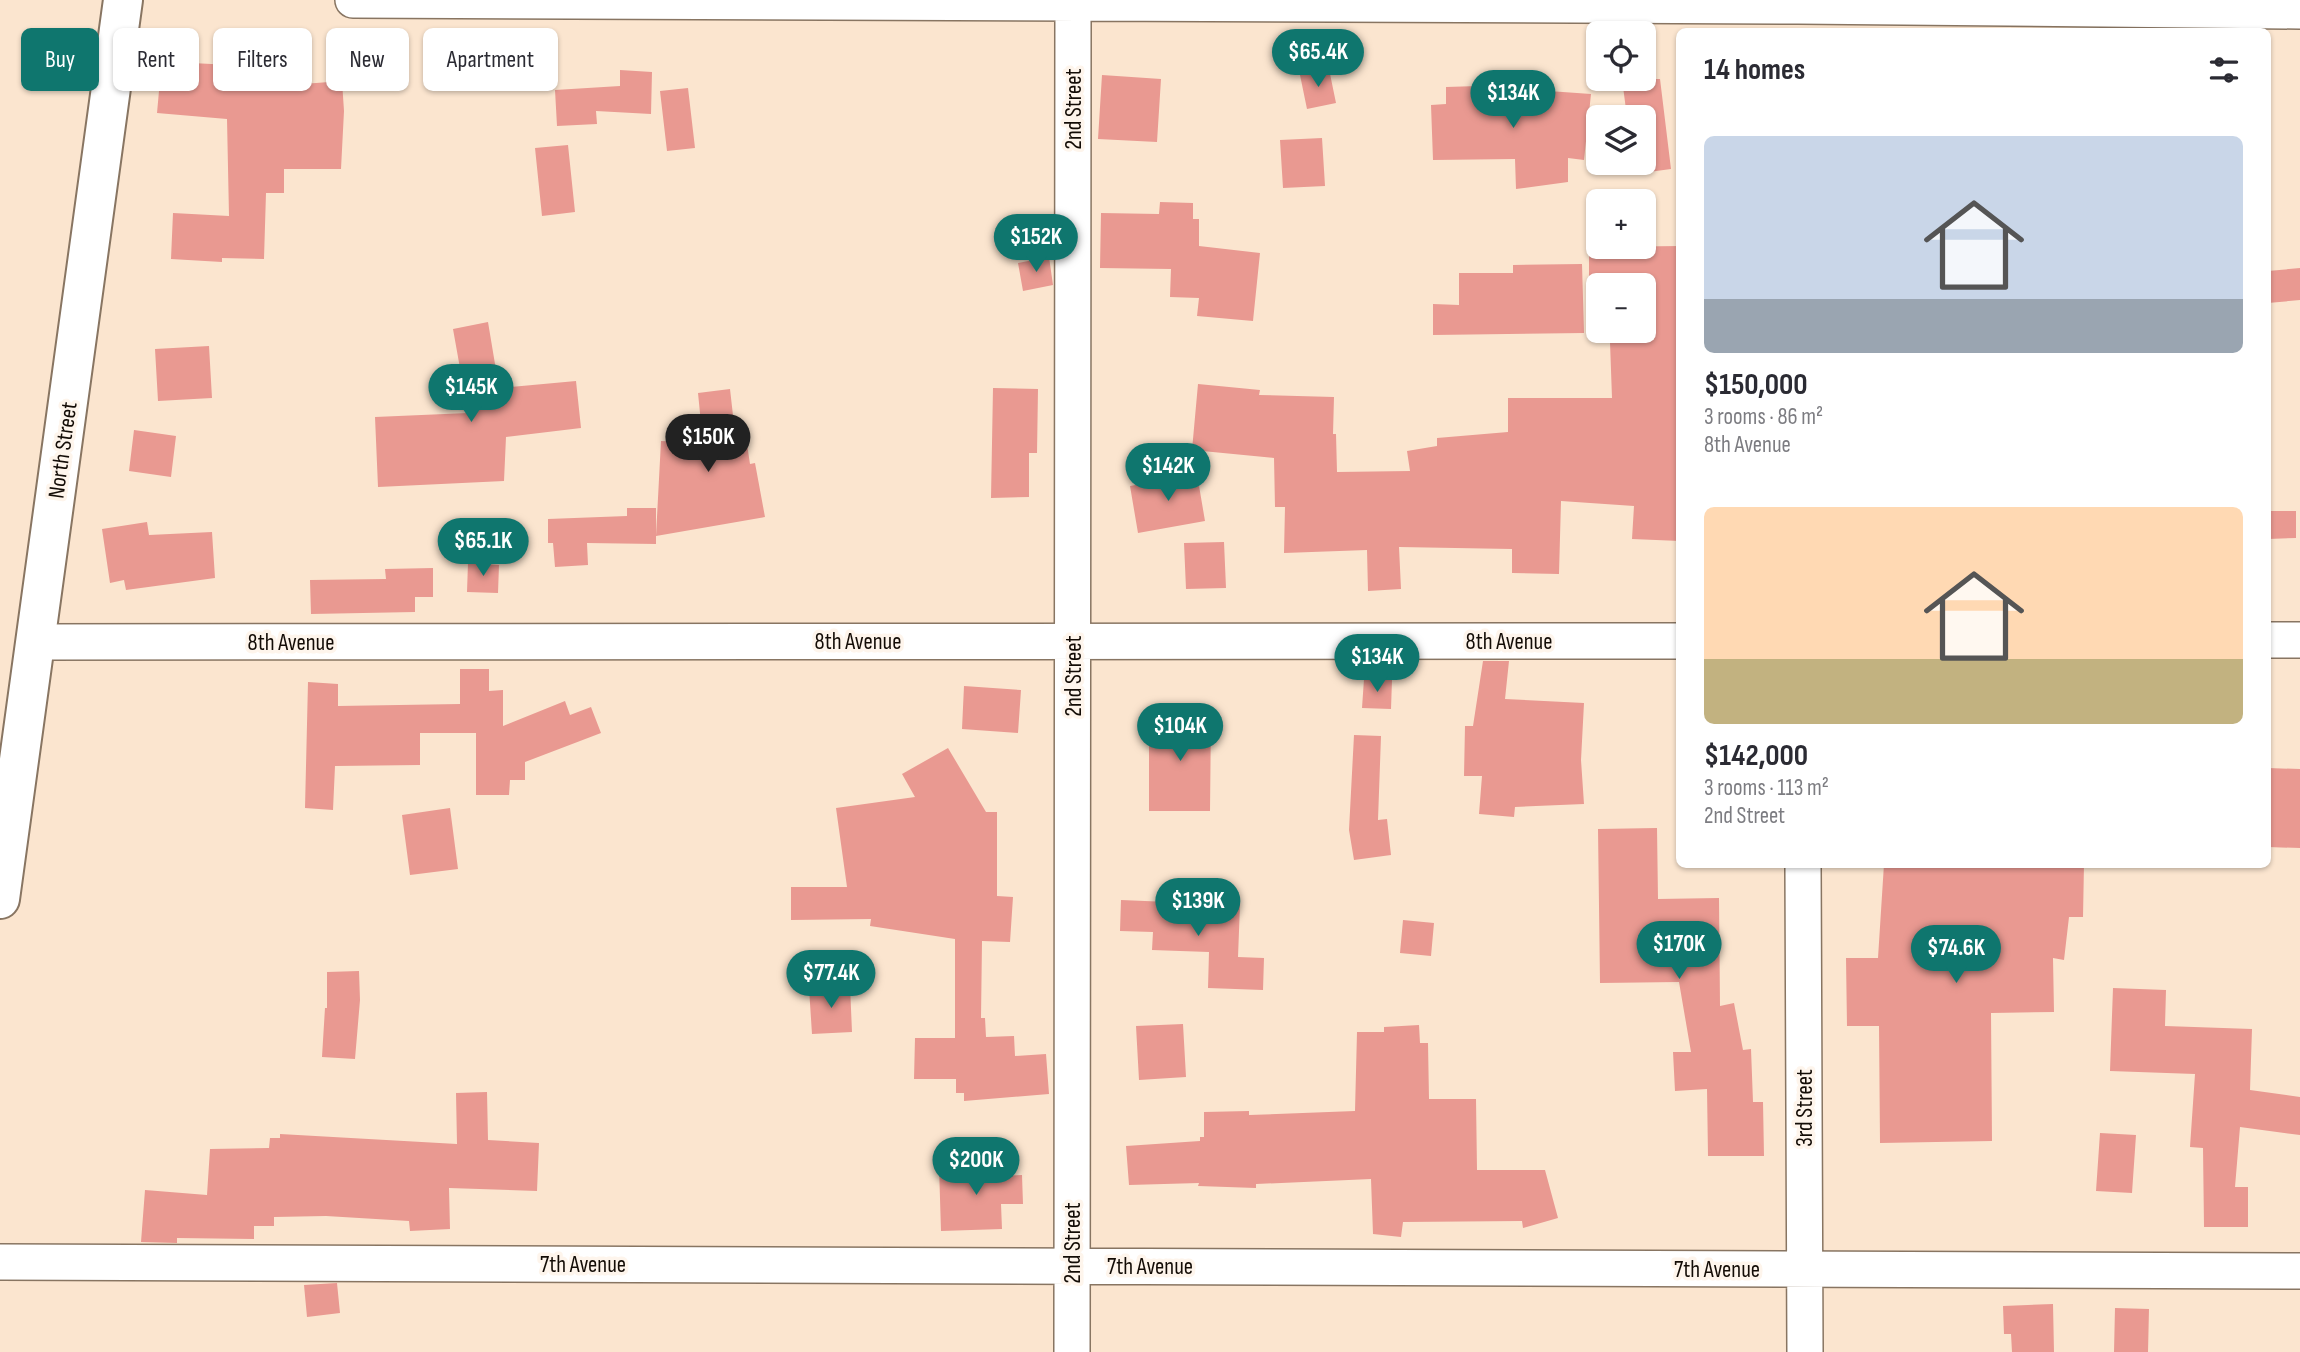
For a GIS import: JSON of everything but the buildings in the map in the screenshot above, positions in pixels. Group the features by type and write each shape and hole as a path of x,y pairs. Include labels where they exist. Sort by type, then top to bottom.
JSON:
{"street":[{"name":"North Street","path":"0,899 123,0"},
{"path":"353,0 1073,1 1798,13 2300,11"},
{"name":"2nd Street","path":"1072,1352 1073,1"},
{"path":"2271,640 2300,640"},
{"name":"8th Avenue","path":"35,642 1676,641"},
{"name":"3rd Street","path":"1803,868 1805,1352"},
{"name":"7th Avenue","path":"0,1262 2300,1271"}]}
